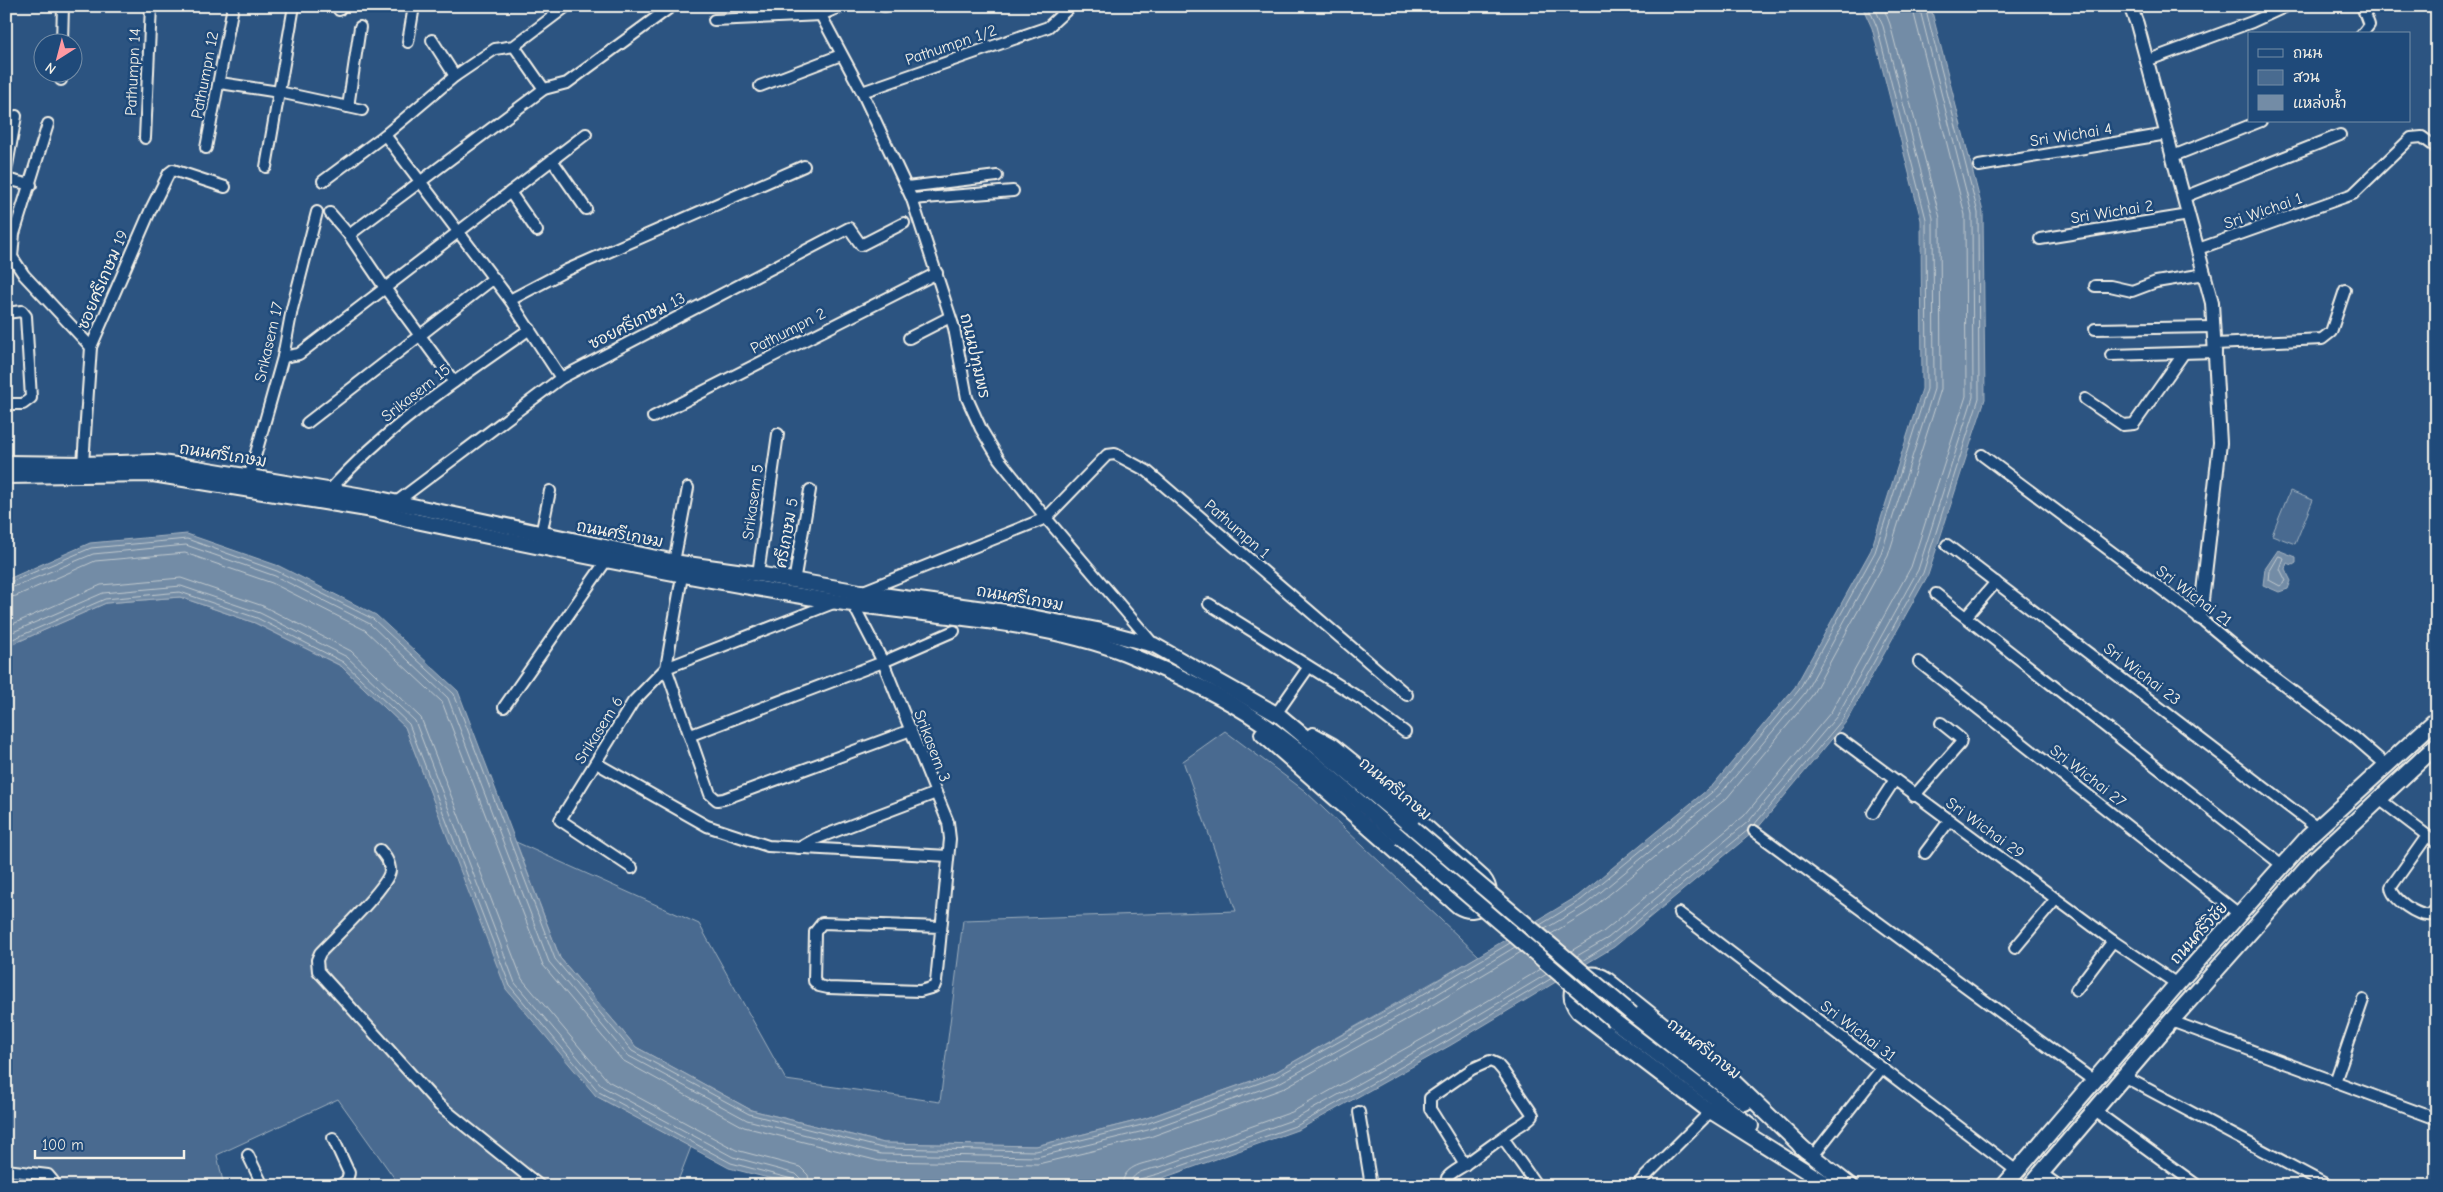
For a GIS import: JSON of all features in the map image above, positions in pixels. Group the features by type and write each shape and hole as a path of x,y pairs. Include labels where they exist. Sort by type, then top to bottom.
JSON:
{"main road":[{"name":"ถนนศรีเกษม","path":"6,476 135,468 154,462 395,503 674,562 758,574 856,598 1094,642 1191,682 1261,723 1311,760 1613,1020 1827,1184"},
{"name":"ถนนศรีเกษม","path":"6,464 83,464 135,468 373,510 416,521 682,576 838,602 856,598 1006,612 1098,630 1154,645 1278,715 1632,1014 1851,1186"},
{"path":"1191,682 1258,729 1458,906 1469,911 1481,908 1488,900 1490,894 1484,878 1339,751 1278,715"},
{"name":"ถนนศรีวิชัย","path":"2004,1186 2018,1172 2177,984 2317,828 2385,764 2437,719"},
{"path":"2030,1186 2171,1021 2314,860 2437,745"},
{"path":"1810,1154 1732,1080 1606,979 1594,974 1581,976 1572,986 1571,999 1578,1011 1710,1111 1827,1184"},
{"path":"2094,1081 2110,1094"}],"street":[{"path":"62,32 63,6"},
{"name":"Pathumpn 14","path":"144,138 151,6"},
{"name":"Pathumpn 12","path":"206,148 220,83 233,6"},
{"path":"266,167 294,6"},
{"path":"408,42 414,6"},
{"path":"323,181 385,135 455,76 495,49 514,46 567,6"},
{"path":"349,235 544,89 566,83 672,6"},
{"path":"714,20 819,11 842,6"},
{"name":"Pathumpn 1/2","path":"862,92 1048,27 1071,6"},
{"path":"2130,6 2167,134 2212,303 2220,443 2200,618"},
{"path":"2146,61 2252,22 2287,6"},
{"path":"2362,6 2369,24 2363,32"},
{"name":"ถนนปทุมพร","path":"819,11 862,92 912,199 950,317 966,398 981,429 999,459 1046,518 1154,645"},
{"path":"348,107 360,27"},
{"path":"432,40 455,76"},
{"path":"514,46 544,89"},
{"path":"760,86 841,55"},
{"path":"220,83 279,92 362,110"},
{"path":"6,171 16,116"},
{"path":"2173,156 2259,122"},
{"path":"48,124 31,184 10,233 12,257 24,275 91,347"},
{"path":"283,356 299,354 458,230 586,134"},
{"name":"Sri Wichai 4","path":"1979,166 2167,134"},
{"path":"385,135 510,300 561,378"},
{"path":"2184,197 2340,135"},
{"name":"Sri Wichai 1","path":"2198,249 2338,201 2359,190 2411,138 2422,137 2437,148"},
{"path":"552,160 586,208"},
{"path":"510,300 567,270 804,166"},
{"name":"ซอยศรีเกษม 19","path":"83,464 91,347 150,209 169,173 173,170 225,187"},
{"path":"907,187 997,176"},
{"path":"6,180 31,184"},
{"path":"912,199 1013,191"},
{"path":"510,192 537,231"},
{"name":"Srikasem 17","path":"249,478 283,356 292,309 317,212"},
{"path":"330,213 349,235 385,288 454,382"},
{"name":"Sri Wichai 2","path":"2040,239 2189,215"},
{"name":"ซอยศรีเกษม 13","path":"395,503 561,378 849,228 861,246 904,223"},
{"name":"Pathumpn 2","path":"653,417 937,273"},
{"path":"2095,286 2110,286 2132,290 2156,282 2205,274"},
{"path":"307,423 494,278"},
{"path":"2111,355 2184,353 2215,348 2322,340 2331,332 2345,290"},
{"path":"6,313 22,311 26,316 31,398 23,404 6,404"},
{"path":"909,338 950,317"},
{"path":"2095,329 2214,327"},
{"name":"Srikasem 15","path":"329,491 359,458 454,382 530,329"},
{"path":"2085,398 2123,425 2134,424 2184,353"},
{"name":"Srikasem 5","path":"758,574 778,434"},
{"name":"Pathumpn 1","path":"1046,518 1108,455 1115,454 1146,471 1407,696"},
{"name":"Sri Wichai 21","path":"1982,455 2200,618 2247,657 2355,738 2385,764"},
{"path":"674,562 688,488"},
{"name":"ศรีเกษม 5","path":"794,582 810,490"},
{"path":"541,535 550,491"},
{"path":"856,598 1046,518"},
{"name":"Sri Wichai 23","path":"1947,545 2317,828"},
{"path":"504,707 606,561"},
{"path":"682,576 666,668 691,735 706,785 713,798 717,800 910,730"},
{"path":"1966,617 1996,582"},
{"path":"1936,594 2282,866"},
{"name":"Srikasem 3","path":"799,848 815,839 936,793 856,598"},
{"path":"666,668 838,602"},
{"path":"1208,604 1308,668 1361,699 1405,732"},
{"path":"691,735 883,662 954,631"},
{"name":"Sri Wichai 27","path":"1919,662 2239,914"},
{"name":"Srikasem 6","path":"632,868 560,820 633,702 666,668"},
{"path":"1278,715 1308,668"},
{"path":"1914,796 1960,744 1961,740 1958,735 1941,722"},
{"name":"Sri Wichai 29","path":"1840,739 1914,796 2113,941 2177,984"},
{"path":"596,763 707,826 768,846 948,856"},
{"path":"1873,812 1894,780"},
{"path":"936,793 948,822 948,856 936,982 930,990 920,991 828,988 819,986 814,981 814,932 822,923 941,926"},
{"path":"2379,798 2437,843"},
{"path":"1925,853 1949,821"},
{"path":"1754,831 2094,1081"},
{"path":"2427,836 2391,887 2391,891 2394,896 2422,915 2430,915 2437,908"},
{"path":"380,850 388,859 390,869 388,876 370,900 320,953 317,960 318,971 439,1105 540,1186"},
{"path":"2015,948 2056,899"},
{"name":"Sri Wichai 31","path":"1679,913 2018,1172"},
{"path":"2076,990 2113,941"},
{"path":"2335,1082 2363,1000"},
{"path":"2171,1021 2437,1119"},
{"path":"1446,1186 1448,1178 1530,1119 1533,1113 1497,1064 1487,1061 1432,1096 1429,1104 1466,1165"},
{"path":"1810,1154 1882,1068"},
{"path":"2125,1077 2329,1186"},
{"path":"1636,1186 1710,1111"},
{"path":"2095,1111 2198,1186"},
{"path":"1359,1112 1371,1186"},
{"path":"333,1138 349,1173 347,1180 339,1186"},
{"path":"1503,1138 1537,1186"},
{"path":"248,1155 263,1186"},
{"path":"6,1170 48,1175 53,1180 54,1186"},
{"path":"2041,1173 2059,1186"}],"green space":[{"path":"2290,491 2313,500 2295,544 2272,535"},
{"path":"180,597 255,623 341,666 405,727 458,863 596,1096 691,1147 676,1186 400,1186 338,1099 217,1155 224,1186 6,1186 6,647 106,603"},
{"path":"1225,731 1305,791 1479,956 1274,1073 1144,1119 1036,1146 884,1143 751,1110 636,1047 560,958 516,842 699,924 786,1080 940,1102 963,920 1236,911 1183,761"}],"water":[{"path":"1862,6 1930,6 1931,8 1983,212 1985,399 1928,575 1846,722 1757,829 1614,947 1451,1045 1300,1129 1163,1178 1132,1186 800,1186 729,1168 596,1096 506,989 405,727 341,666 255,623 180,597 106,603 6,647 6,580 90,543 187,534 279,566 376,615 458,691 560,958 636,1047 751,1110 884,1143 1036,1146 1144,1119 1274,1073 1420,991 1578,896 1713,785 1795,687 1871,550 1922,389 1921,220 1872,28"},
{"path":"2278,550 2296,557 2296,563 2293,565 2287,563 2285,569 2291,581 2288,589 2279,592 2263,585 2265,569"}]}
